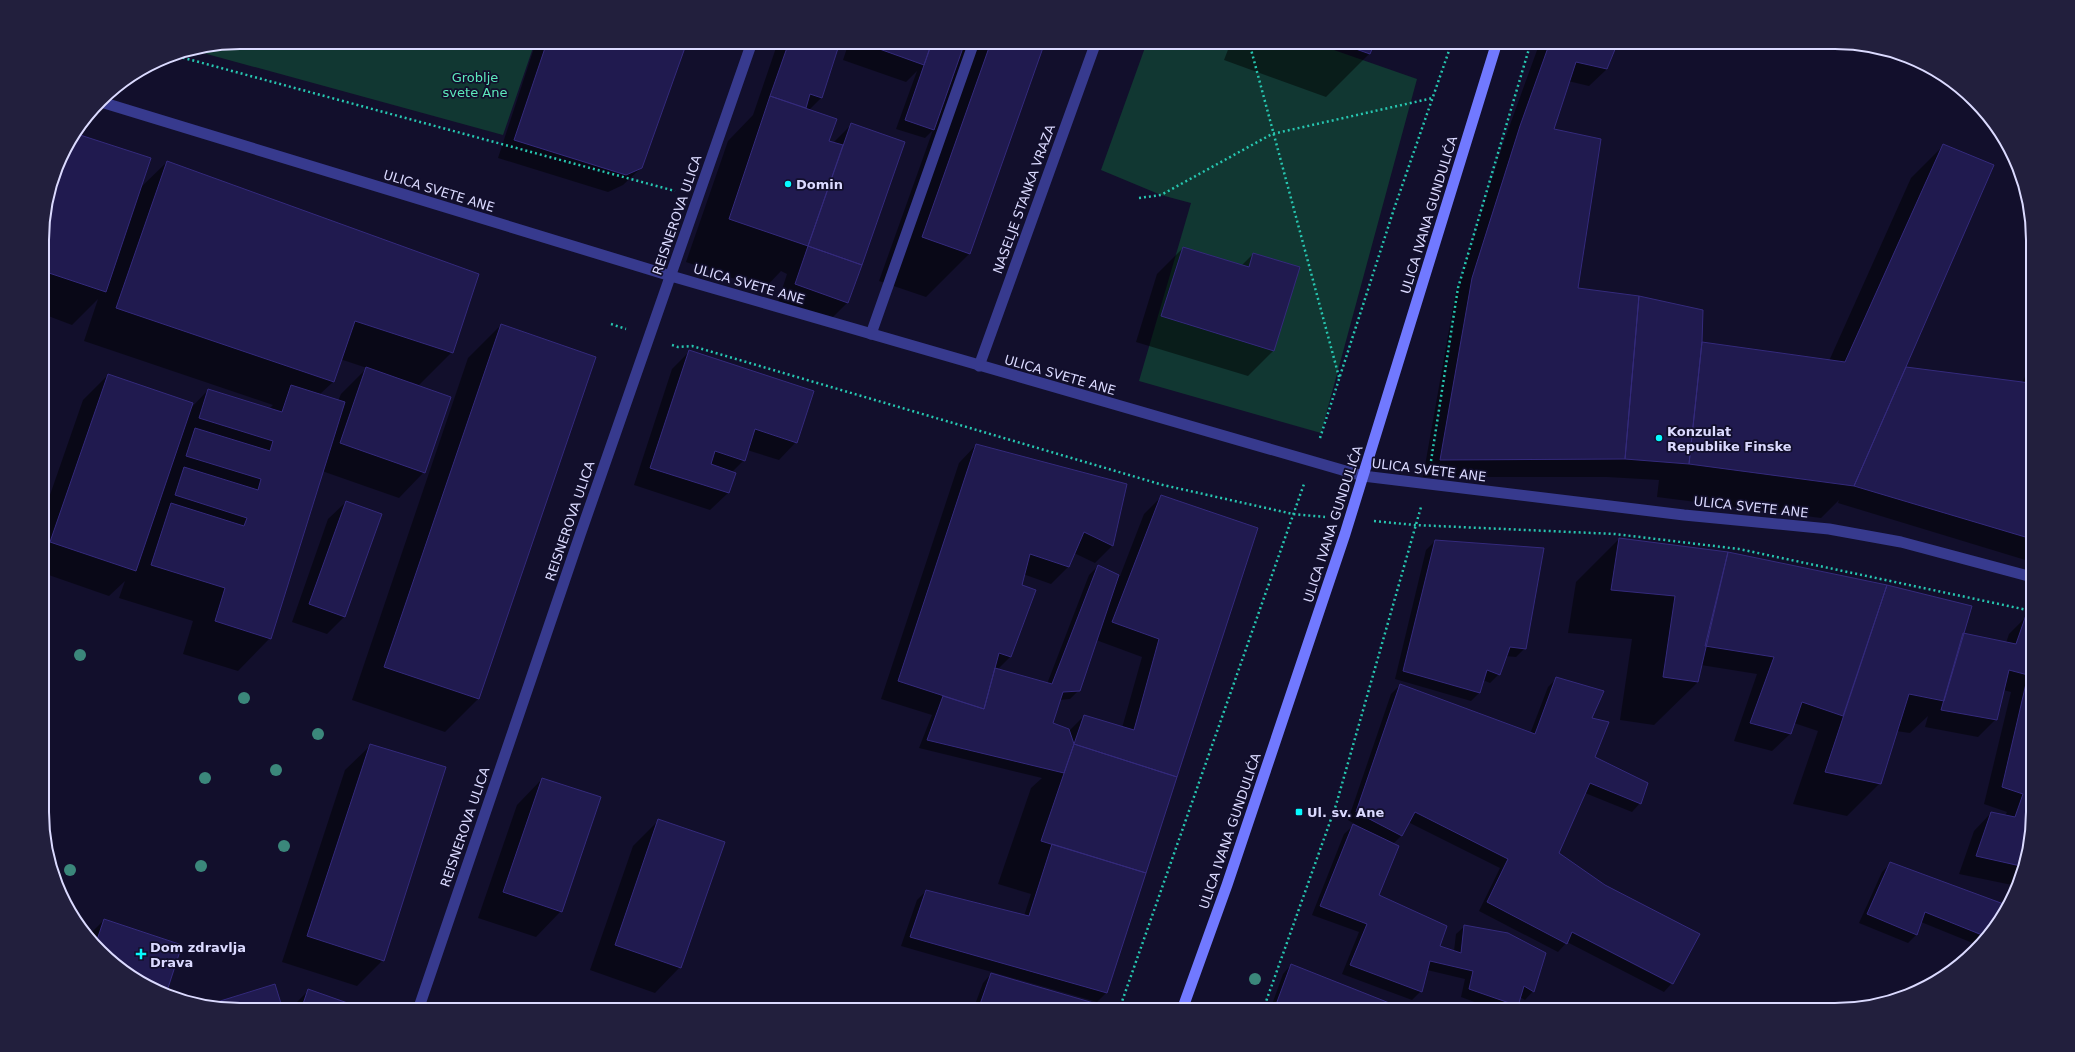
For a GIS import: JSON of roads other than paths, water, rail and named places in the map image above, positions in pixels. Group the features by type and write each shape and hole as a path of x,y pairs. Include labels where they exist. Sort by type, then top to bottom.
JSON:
{"main road":[{"name":"ULICA IVANA GUNDULIĆA","path":"1184,1003 1232,870 1363,476 1495,49"}],"street":[{"name":"REISNEROVA ULICA","path":"420,1003 750,49"},
{"path":"871,334 972,49"},
{"name":"NASELJE STANKA VRAZA","path":"979,366 1093,49"},
{"name":"ULICA SVETE ANE","path":"106,104 671,276 1363,476 1684,515 1829,529 1901,542 2026,575"}],"place":[{"name":"Domin","path":"788,184"},
{"name":"Konzulat Republike Finske","path":"1659,438"},
{"name":"Ul. sv. Ane","path":"1299,812"},
{"name":"Dom zdravlja Drava","path":"141,954"}],"park label":[{"name":"Groblje svete Ane","path":"475,84"}]}
